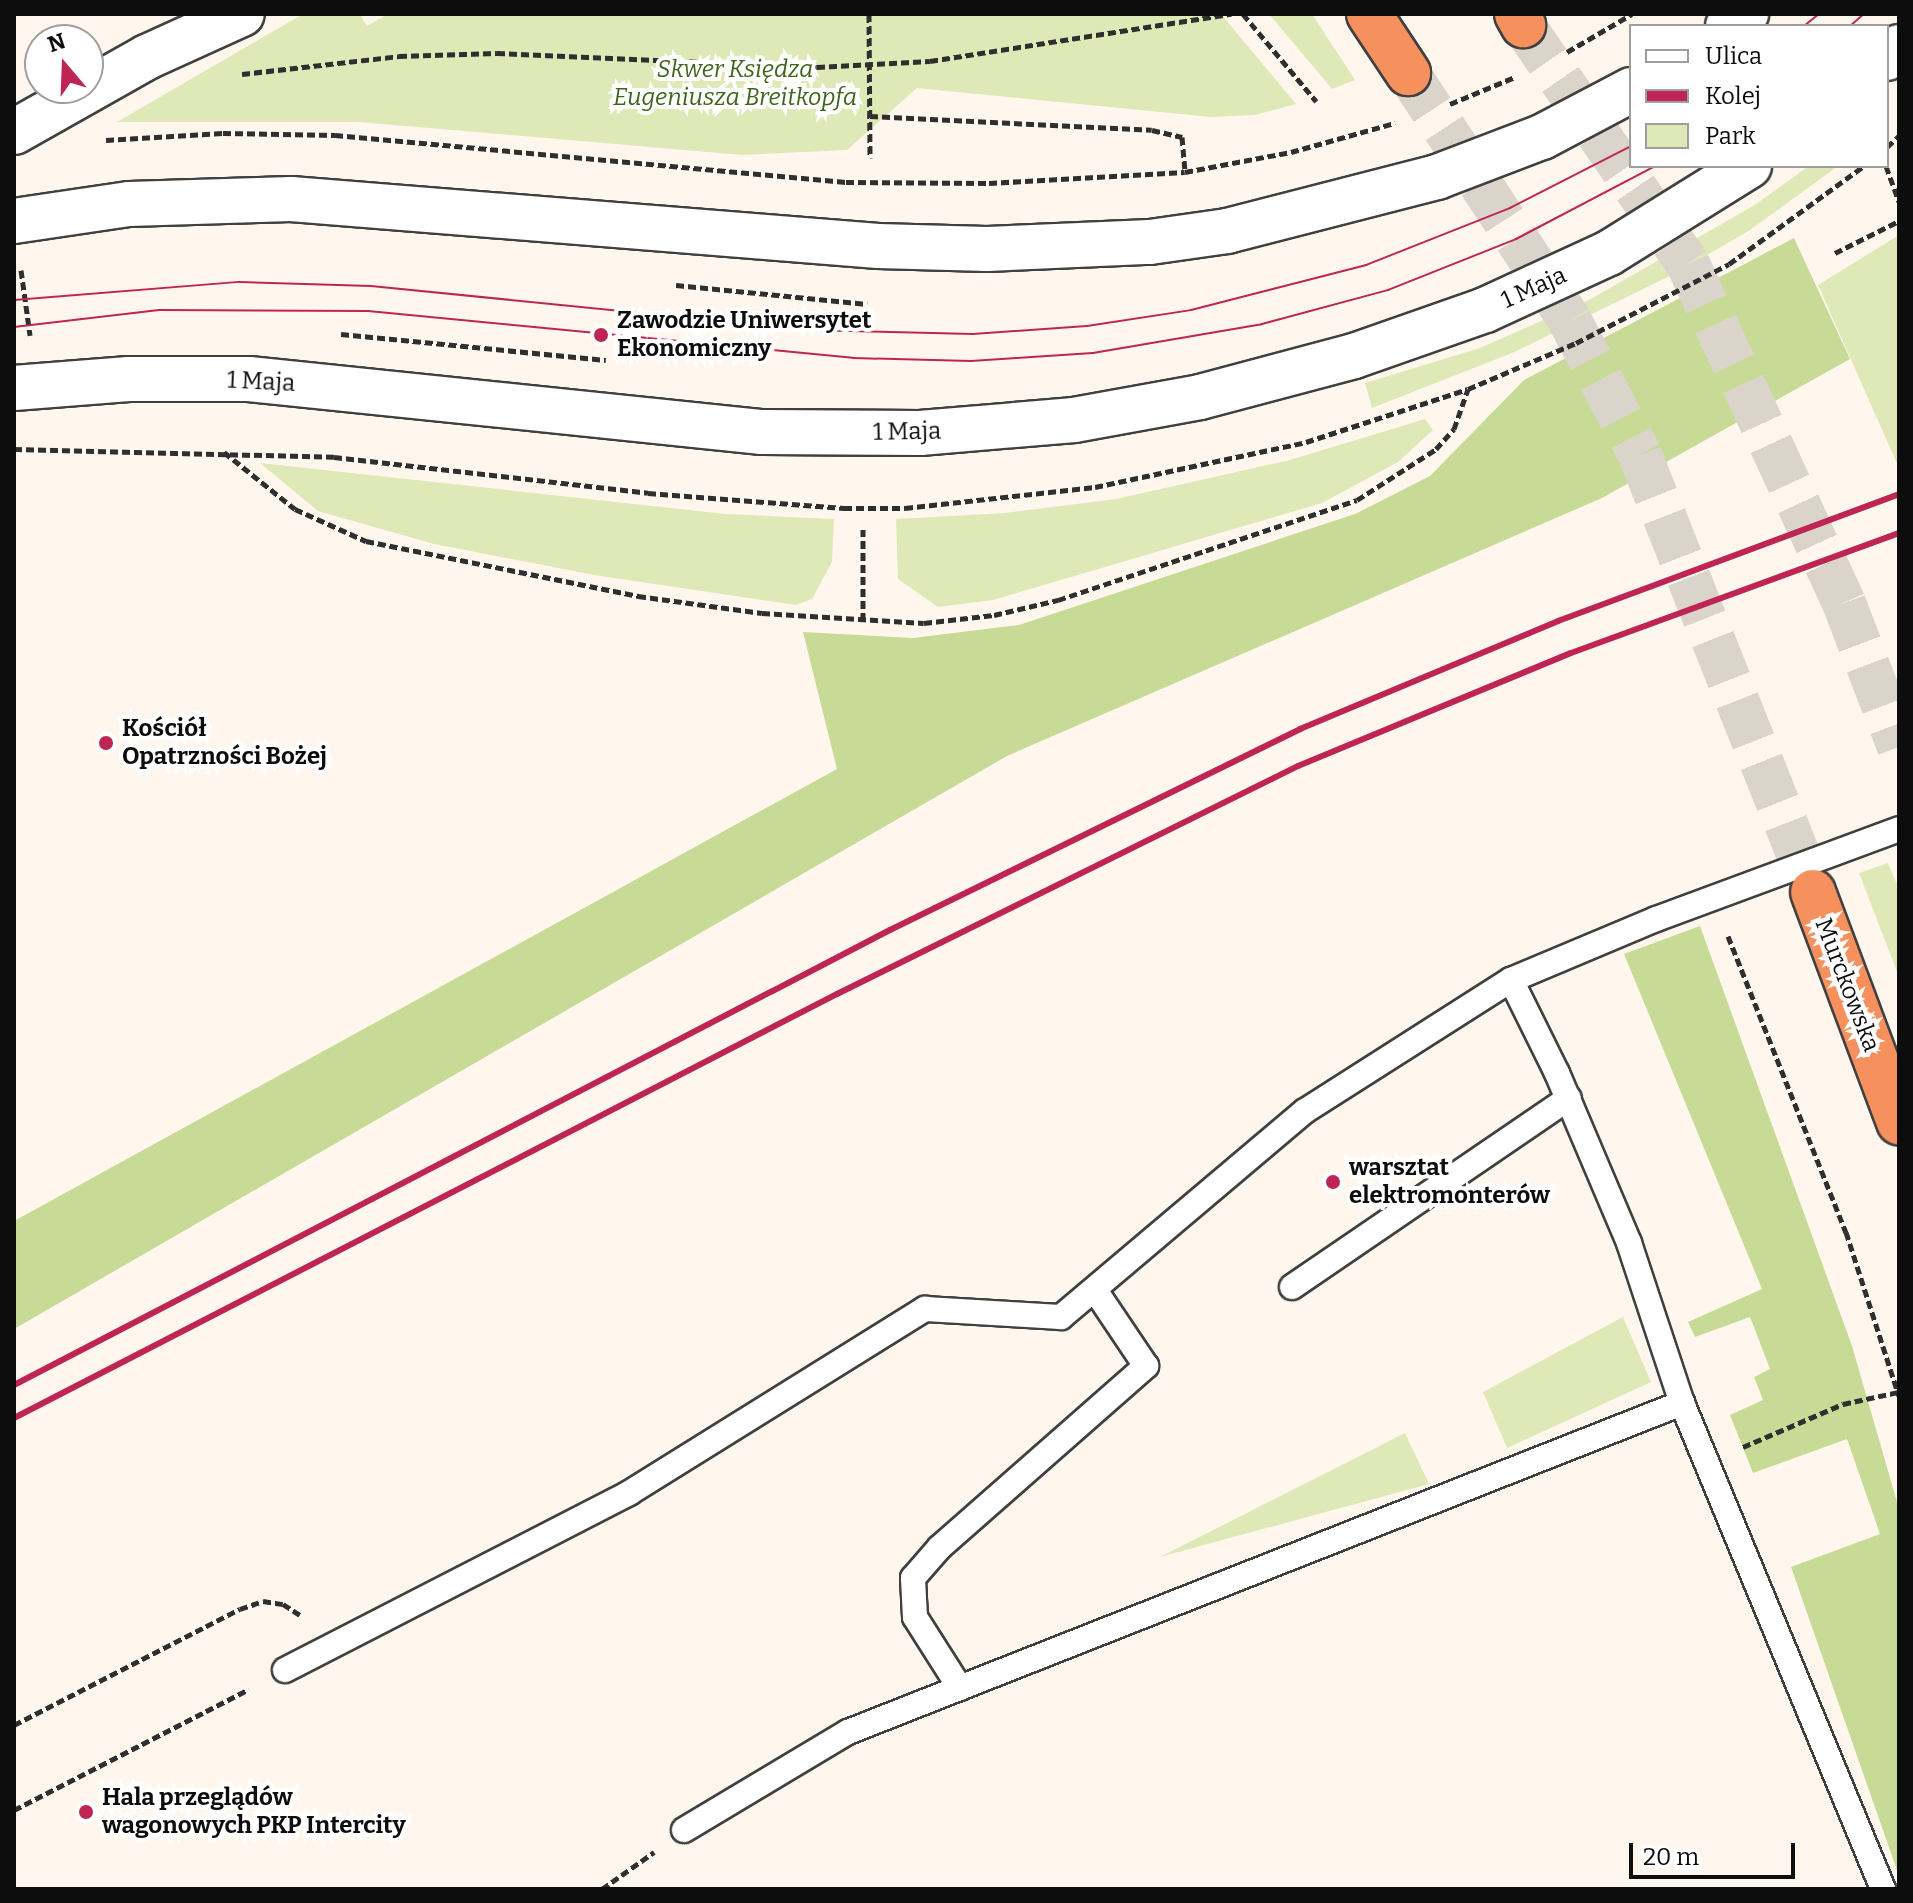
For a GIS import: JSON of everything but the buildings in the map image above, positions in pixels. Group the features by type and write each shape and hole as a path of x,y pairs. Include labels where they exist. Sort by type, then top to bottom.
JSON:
{"highway":[{"path":"1369,14 1408,73"},
{"name":"Murckowska","path":"1813,892 1899,1122"}],"street":[{"path":"14,132 147,57 242,14"},
{"path":"14,221 129,204 291,199 878,246 987,249 1150,242 1227,231 1437,177 1542,137 1629,91"},
{"name":"1 Maja","path":"14,388 129,379 249,379 762,432 920,433 1074,420 1200,397 1338,360 1485,310 1609,253 1746,168"}],"lane":[{"path":"285,1670 629,1493 925,1309 1061,1317 1305,1111 1390,1052 1511,980 1656,919 1899,829"},
{"path":"1511,980 1569,1098 1656,1312 1682,1403 1709,1462 1883,1889"},
{"path":"1292,1287 1569,1098"},
{"path":"960,1688 915,1617 910,1603 913,1578 939,1548 1146,1366 1095,1290"},
{"path":"684,1830 848,1732 1682,1403"}],"path":[{"path":"869,14 870,158"},
{"path":"231,76 312,63 497,53 869,65 930,61 1231,14"},
{"path":"1243,14 1316,101"},
{"path":"1557,57 1632,14"},
{"path":"1441,108 1520,75"},
{"path":"870,116 1152,130 1182,137 1185,172"},
{"path":"99,141 223,133 367,136 846,182 1004,183 1185,172 1291,152 1398,122"},
{"path":"1887,168 1899,202"},
{"path":"1835,253 1899,221"},
{"path":"30,341 21,270 36,268"},
{"path":"673,285 867,304"},
{"path":"224,452 295,509 366,541 593,589 863,622 963,620 1028,609 1325,513 1388,485 1436,449 1454,429 1468,389"},
{"path":"863,529 863,622"},
{"path":"1709,1462 1843,1404 1898,1394 1846,1232 1723,924"},
{"path":"14,1725 263,1601 283,1604 339,1642"},
{"path":"14,1810 285,1670"},
{"path":"602,1889 684,1830"}],"green space":[{"name":"Skwer Księdza Eugeniusza Breitkopfa","path":"303,14 360,14 367,26 388,14 1221,14 1296,104 1255,115 1211,117 917,88 847,150 742,155 359,122 117,122"},
{"path":"1269,14 1312,14 1355,80 1332,89"},
{"path":"1806,168 1835,168 1750,230 1678,272 1512,353 1372,408 1365,383 1480,348 1589,300 1753,206"},
{"path":"1899,235 1899,468 1818,285"},
{"path":"1794,238 1850,359 1602,498 1007,756 14,1329 14,1221 837,769 803,632 913,638 1019,625 1355,514 1430,476 1524,380"},
{"path":"1425,419 1433,430 1398,462 1322,503 993,600 938,607 898,579 896,519 1005,513 1116,499 1290,460"},
{"path":"260,463 726,514 834,519 832,562 812,599 796,605 594,575 434,544 318,511"},
{"path":"1888,863 1899,889 1899,977 1859,873"},
{"path":"1700,926 1852,1346 1899,1509 1899,1876 1791,1567 1880,1534 1847,1439 1753,1473 1730,1415 1763,1400 1754,1377 1770,1369 1750,1317 1695,1337 1688,1322 1762,1289 1624,954"},
{"path":"1623,1317 1651,1382 1507,1448 1483,1392"},
{"path":"1405,1433 1429,1484 1160,1557"}],"tunnel":[{"path":"1523,25 1688,264 1844,603 1899,747"},
{"path":"1408,73 1570,321 1640,455 1813,892"}],"tram line":[{"path":"1806,24 1819,14"},
{"path":"1852,24 1864,14"},
{"path":"14,300 239,282 371,286 809,330 973,334 1087,326 1191,310 1366,265 1510,208 1629,147"},
{"path":"14,327 159,310 368,311 853,358 971,361 1093,353 1262,324 1388,290 1516,239 1651,168"}],"railway":[{"path":"14,1385 890,930 1300,729 1558,621 1899,494"},
{"path":"14,1418 837,994 1298,766 1571,653 1899,533"}],"place":[{"name":"Zawodzie Uniwersytet Ekonomiczny","path":"601,335"},
{"name":"Kościół Opatrzności Bożej","path":"106,743"},
{"name":"warsztat elektromonterów","path":"1333,1182"},
{"name":"Hala przeglądów wagonowych PKP Intercity","path":"86,1812"}]}
